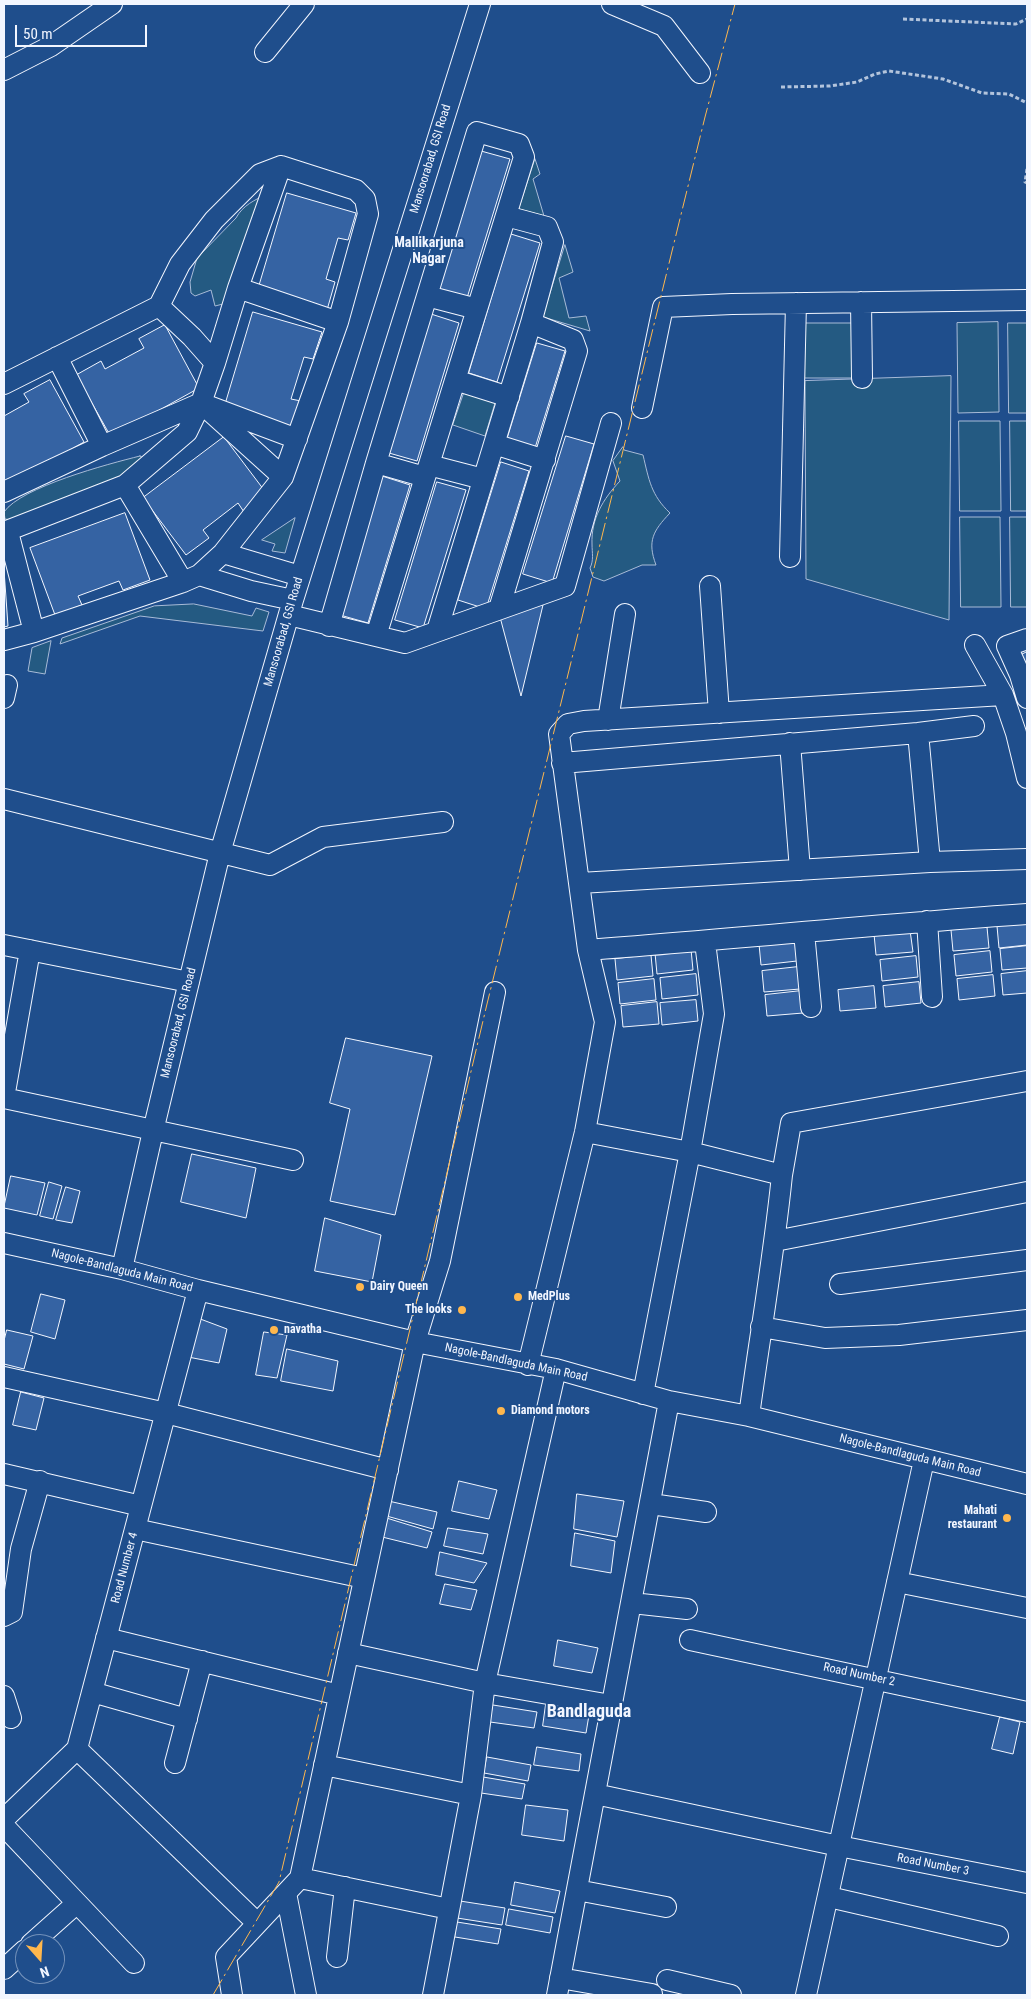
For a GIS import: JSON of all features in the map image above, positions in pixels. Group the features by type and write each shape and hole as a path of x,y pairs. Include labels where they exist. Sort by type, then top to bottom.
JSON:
{"street":[{"path":"4,70 51,46 112,4"},
{"path":"265,52 304,4"},
{"name":"Mansoorabad, GSI Road","path":"122,1269 220,853 300,576 480,4"},
{"path":"612,4 664,26 700,72"},
{"path":"329,626 376,463 477,132 519,144 524,157 376,636"},
{"path":"34,632 6,532 124,485 187,432 201,403 216,363 238,288 281,166"},
{"path":"4,384 159,306 180,264 214,220 260,174 281,166 356,190 365,199 368,214 338,322 283,477 223,553 191,579 34,632 4,640"},
{"path":"436,631 509,397 553,242 547,227 506,216"},
{"path":"238,288 338,322"},
{"path":"427,296 477,309"},
{"path":"642,408 663,306 1027,300"},
{"path":"861,302 862,378"},
{"path":"790,557 796,303"},
{"path":"159,306 216,363"},
{"path":"499,609 577,351 574,340 531,323"},
{"path":"57,357 102,446"},
{"path":"455,380 509,397"},
{"path":"4,492 102,446 201,403 297,438"},
{"path":"201,403 283,477"},
{"path":"124,485 191,579 251,591 329,626 404,643 565,586 611,423"},
{"path":"494,444 545,460"},
{"path":"376,463 483,480"},
{"path":"223,553 300,576"},
{"path":"710,586 719,713"},
{"path":"608,720 625,614"},
{"path":"1027,639 1007,646 1020,674 1027,698"},
{"path":"975,645 1003,695 1016,734 1027,778"},
{"path":"528,1365 585,1132 605,1022 588,950 559,734 568,724 608,720 1003,695"},
{"path":"562,763 918,733 974,726"},
{"path":"918,733 930,862"},
{"path":"790,743 800,870"},
{"path":"4,799 270,866 323,837 443,822"},
{"path":"580,883 930,862 1027,859"},
{"path":"588,950 705,942 927,921 1027,914"},
{"path":"927,921 932,997"},
{"path":"804,932 811,1007"},
{"path":"642,1394 690,1152 714,1014 705,942"},
{"path":"4,945 189,982"},
{"path":"30,950 4,1098 293,1160"},
{"path":"306,1995 293,1886 324,1765 415,1342 440,1261 494,992"},
{"path":"749,1416 775,1241 782,1175 791,1123 1027,1081"},
{"path":"585,1132 690,1152 782,1175"},
{"path":"775,1241 1027,1192"},
{"name":"Nagole-Bandlaguda Main Road","path":"4,1243 122,1269 198,1290 415,1342 556,1369 642,1394 749,1416 1027,1484"},
{"path":"840,1284 1027,1260"},
{"name":"Road Number 4","path":"77,1749 198,1290"},
{"path":"761,1327 824,1338 899,1336 1027,1320"},
{"path":"433,1995 470,1795 485,1683 556,1369"},
{"path":"4,1377 166,1413 388,1470"},
{"path":"652,1994 558,1987 651,1504 669,1400"},
{"path":"806,1995 924,1460"},
{"path":"4,1474 141,1506"},
{"path":"4,1616 12,1612 21,1549 40,1482"},
{"path":"651,1504 706,1512"},
{"path":"135,1529 364,1578"},
{"path":"897,1582 1027,1608"},
{"path":"632,1603 687,1609"},
{"path":"106,1638 339,1694"},
{"name":"Road Number 2","path":"690,1640 1027,1712"},
{"path":"348,1653 485,1683 611,1705"},
{"path":"175,1763 202,1661"},
{"path":"92,1692 187,1719"},
{"path":"4,1696 11,1718"},
{"path":"4,1819 77,1749 258,1923"},
{"path":"324,1765 470,1795"},
{"name":"Road Number 3","path":"595,1794 839,1846 1027,1883"},
{"path":"4,1826 134,1963"},
{"path":"232,1995 226,1957 293,1886 345,1887 449,1908"},
{"path":"337,1957 345,1887"},
{"path":"577,1890 666,1907"},
{"path":"828,1897 998,1936"},
{"path":"43,1934 77,1903"},
{"path":"4,1969 15,1959"},
{"path":"667,1980 731,1995"}],"path":[{"path":"903,19 1016,24 1027,20"},
{"path":"781,87 830,86 858,82 875,74 889,71 943,79 982,93 1009,94 1027,103"},
{"path":"1027,169 1025,182 1027,184"}],"shaded area":[{"path":"535,159 540,174 533,179 544,216 519,209"},
{"path":"267,194 239,300 215,306 211,290 195,296 191,293 190,282 197,258 246,206"},
{"path":"565,245 573,272 559,278 569,318 586,316 590,331 543,317"},
{"path":"998,322 999,412 958,413 957,323"},
{"path":"805,323 855,323 855,378 805,378"},
{"path":"1008,323 1027,323 1027,413 1009,413"},
{"path":"951,376 949,620 806,579 805,381"},
{"path":"464,393 495,403 485,436 453,425"},
{"path":"959,421 1000,421 1001,511 960,511"},
{"path":"1010,421 1027,421 1027,511 1011,511"},
{"path":"623,447 624,450 643,455 649,480 655,493 670,513 659,525 653,537 652,549 656,565 642,565 604,581 593,577 590,568 592,535 596,518 603,502 620,481 613,461"},
{"path":"140,456 148,461 143,470 19,521 5,519 4,512 13,503 46,485"},
{"path":"960,517 1000,517 1001,607 961,607"},
{"path":"1010,517 1027,517 1027,607 1011,607"},
{"path":"295,518 285,553 272,551 275,544 262,540"},
{"path":"194,604 252,616 256,608 269,612 263,631 140,616 60,644 62,638 154,606"},
{"path":"51,641 45,674 28,671 32,648"}],"building":[{"path":"481,151 510,159 467,298 439,289"},
{"path":"287,193 356,213 348,240 338,238 326,279 335,282 327,310 258,290"},
{"path":"511,234 540,243 497,382 469,373"},
{"path":"253,312 322,332 313,359 304,357 291,399 301,401 293,429 224,409"},
{"path":"431,314 459,323 417,461 389,453"},
{"path":"165,325 199,388 111,437 76,375 101,361 105,369 144,348 139,339"},
{"path":"537,343 565,351 535,448 507,440"},
{"path":"50,380 84,442 4,487 4,416 29,402 24,394"},
{"path":"566,436 594,444 552,583 523,574"},
{"path":"224,437 267,494 244,512 238,503 203,530 209,538 186,555 143,498"},
{"path":"501,462 529,471 486,609 458,600"},
{"path":"382,476 410,485 368,623 340,615"},
{"path":"437,482 466,490 423,628 395,620"},
{"path":"125,513 150,580 123,590 119,581 78,596 82,605 55,615 30,548"},
{"path":"4,570 8,626 4,627"},
{"path":"543,605 521,696 500,617"},
{"path":"1027,652 1027,679 1017,657"},
{"path":"1027,924 1027,945 999,948 997,926"},
{"path":"987,927 989,948 953,951 951,930"},
{"path":"910,930 913,952 876,955 874,934"},
{"path":"795,940 797,961 761,965 759,944"},
{"path":"1027,946 1027,968 1002,970 1000,949"},
{"path":"691,949 693,970 657,974 655,953"},
{"path":"990,951 992,972 956,976 954,955"},
{"path":"651,955 653,976 617,980 615,959"},
{"path":"916,956 918,977 882,981 880,960"},
{"path":"798,967 800,989 764,992 762,971"},
{"path":"1027,971 1027,993 1003,995 1001,974"},
{"path":"696,974 698,995 662,999 660,978"},
{"path":"993,975 995,996 959,1000 957,979"},
{"path":"654,979 656,1000 620,1004 618,983"},
{"path":"919,982 921,1003 885,1007 883,986"},
{"path":"874,986 876,1008 840,1011 838,990"},
{"path":"801,991 803,1013 767,1016 765,995"},
{"path":"696,1000 698,1021 662,1025 660,1003"},
{"path":"657,1002 659,1024 623,1027 621,1006"},
{"path":"346,1038 432,1056 395,1215 330,1201 350,1109 330,1103"},
{"path":"192,1154 256,1168 246,1218 181,1202"},
{"path":"11,1176 45,1183 37,1215 4,1208"},
{"path":"49,1182 62,1186 53,1219 40,1216"},
{"path":"66,1187 80,1191 72,1223 56,1220"},
{"path":"325,1218 381,1235 372,1282 315,1271"},
{"path":"41,1294 65,1300 55,1339 31,1332"},
{"path":"195,1317 227,1329 219,1363 188,1357"},
{"path":"7,1330 33,1336 24,1369 4,1364 4,1341"},
{"path":"264,1332 287,1335 277,1378 256,1375"},
{"path":"287,1349 338,1361 333,1391 281,1381"},
{"path":"21,1392 44,1398 36,1430 13,1425"},
{"path":"459,1481 497,1490 489,1519 452,1511"},
{"path":"577,1494 624,1501 617,1537 574,1529"},
{"path":"384,1500 437,1512 433,1529 383,1515"},
{"path":"380,1516 432,1532 427,1548 374,1535"},
{"path":"448,1528 488,1534 483,1554 444,1546"},
{"path":"575,1533 615,1541 611,1573 571,1566"},
{"path":"440,1552 487,1563 474,1583 436,1575"},
{"path":"445,1584 477,1590 471,1610 440,1604"},
{"path":"558,1640 598,1648 592,1673 554,1666"},
{"path":"547,1697 591,1703 586,1733 543,1726"},
{"path":"493,1705 537,1712 534,1728 490,1722"},
{"path":"1000,1717 1020,1722 1013,1754 992,1749"},
{"path":"537,1747 581,1754 579,1771 534,1765"},
{"path":"487,1757 531,1765 528,1781 484,1773"},
{"path":"483,1777 525,1784 522,1799 481,1793"},
{"path":"526,1805 568,1810 564,1841 522,1835"},
{"path":"515,1882 560,1891 555,1913 511,1905"},
{"path":"460,1901 505,1908 502,1925 457,1918"},
{"path":"509,1909 553,1917 550,1933 506,1925"},
{"path":"457,1922 501,1929 498,1944 455,1937"}],"power":[{"path":"213,1995 279,1882 487,1004 705,117 735,4"}],"place":[{"name":"Dairy Queen","path":"360,1287"},
{"name":"MedPlus","path":"518,1297"},
{"name":"The looks","path":"462,1310"},
{"name":"navatha","path":"274,1330"},
{"name":"Diamond motors","path":"501,1411"},
{"name":"Mahati restaurant","path":"1007,1518"}],"district":[{"name":"Mallikarjuna Nagar","path":"429,252"},
{"name":"Bandlaguda","path":"589,1712"}]}
